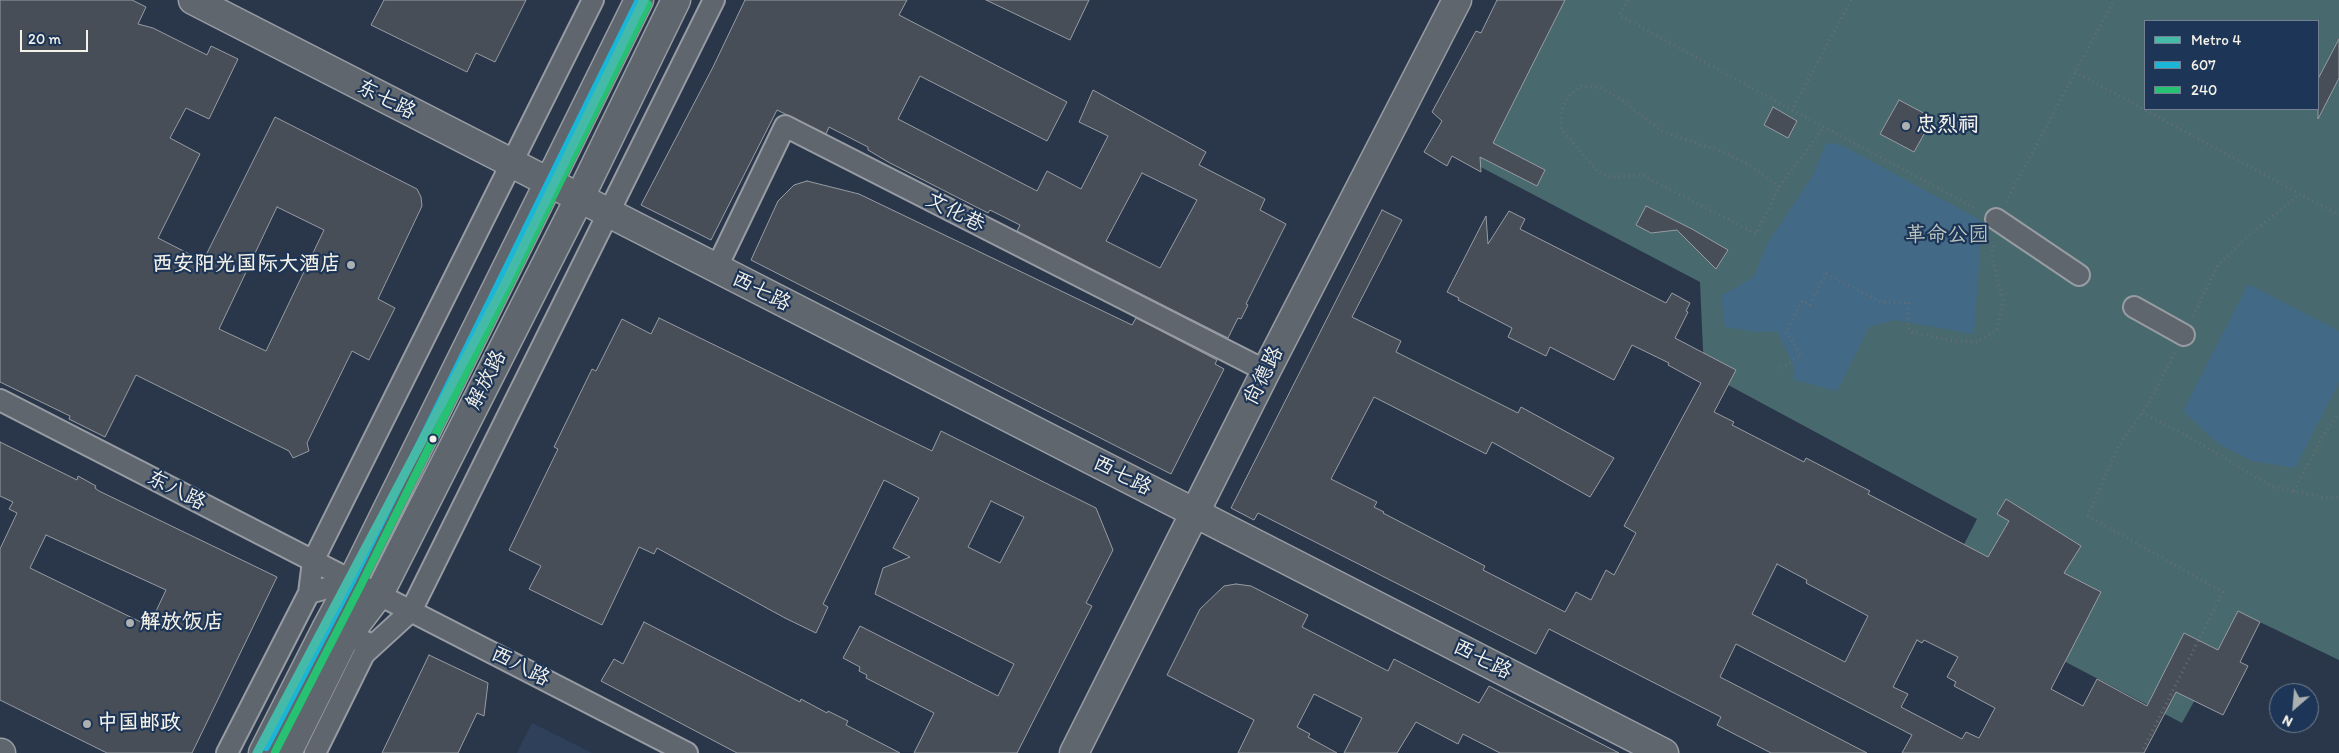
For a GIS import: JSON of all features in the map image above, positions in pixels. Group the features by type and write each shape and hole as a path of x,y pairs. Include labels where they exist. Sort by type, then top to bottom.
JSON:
{"street":[{"name":"东七路","path":"193,0 579,199"},
{"path":"227,753 309,593 314,561 594,0"},
{"name":"解放路","path":"263,753 352,581 550,184 639,0"},
{"name":"解放路","path":"287,753 343,641 379,594 579,199 676,0"},
{"path":"364,654 411,611 714,0"},
{"name":"尚德路","path":"1074,753 1266,371 1457,0"},
{"name":"文化巷","path":"716,269 785,126 1266,371"},
{"name":"西七路","path":"579,199 1664,753"},
{"path":"1996,220 2079,275"},
{"path":"2134,307 2184,335"},
{"name":"东八路","path":"0,400 352,581"},
{"path":"309,593 352,581"},
{"name":"西八路","path":"352,581 688,753"},
{"path":"315,753 364,654 379,594"}],"path":[{"path":"1628,0 1619,16 1996,220"},
{"path":"1792,110 1851,0"},
{"path":"1781,368 1801,355 1786,332 1802,301 1810,305 1826,274 1881,302 1910,303 1908,327 1912,332 1953,341 1977,342 1997,330 2003,300 1992,257 1996,220 2114,0"},
{"path":"2075,72 2144,109"},
{"path":"1778,187 1751,166 1728,154 1662,131 1602,88 1581,86 1570,95 1561,110 1561,129 1598,172 1610,177 1642,175 1756,234 1778,187 1824,127"},
{"path":"2145,110 2339,215"},
{"path":"2142,413 2193,439 2271,486 2325,498 2339,497"},
{"path":"2294,491 2324,434 2339,414"},
{"path":"2088,516 2223,592 2140,753"}],"shaded area":[{"path":"1826,143 1841,145 1982,221 1974,334 1895,320 1869,327 1837,391 1794,380 1793,364 1777,331 1758,332 1725,327 1721,296 1754,277 1767,244 1813,175"},
{"path":"2248,284 2339,331 2339,382 2295,468 2253,461 2217,443 2183,411"},
{"path":"532,723 592,753 517,753"}],"green space":[{"name":"革命公园","path":"1559,0 2339,0 2339,660 2243,614 2182,723 1938,595 1977,519 1704,372 1700,282 1475,164"}],"building":[{"path":"0,0 132,0 146,7 138,24 153,28 207,55 211,46 238,59 209,119 186,108 170,138 200,154 158,238 203,261 275,117 417,189 421,197 422,206 378,299 395,308 369,360 352,351 307,443 309,451 293,458 289,451 136,375 105,437 69,419 70,416 0,382","holes":["277,207 324,230 266,351 219,329"]},
{"path":"384,0 526,0 495,62 476,53 467,72 371,25"},
{"path":"745,0 907,0 899,15 1067,102 1047,141 920,76 898,119 1037,191 1047,171 1081,189 1108,136 1079,122 1093,90 1206,152 1199,165 1265,199 1260,210 1286,224 1246,304 1248,305 1241,319 1238,318 1228,338 1017,231 1020,225 990,210 988,213 890,163 868,150 868,147 829,127 826,134 777,110 711,240 641,205 713,67","holes":["1142,173 1197,200 1160,268 1106,241"]},
{"path":"986,0 1089,0 1070,40"},
{"path":"1497,0 1565,0 1493,143 1545,170 1537,186 1480,157 1481,172 1452,156 1447,166 1424,152 1442,121 1432,112 1476,31 1481,33"},
{"path":"2339,39 2339,78 2318,119 2319,77"},
{"name":"忠烈祠","path":"1899,100 1933,118 1914,152 1880,134"},
{"path":"1773,107 1797,121 1788,138 1764,125"},
{"path":"807,181 859,194 1132,325 1136,318 1217,360 1215,364 1224,369 1171,474 751,260 778,201 794,185"},
{"path":"1646,206 1728,250 1716,269 1677,230 1651,233 1636,225"},
{"path":"1382,210 1402,220 1352,317 1401,341 1396,352 1518,413 1521,407 1614,458 1590,497 1492,442 1486,454 1374,397 1331,479 1377,502 1374,507 1383,513 1485,566 1483,570 1565,612 1576,592 1591,600 1606,570 1614,575 1636,533 1624,526 1701,383 1668,365 1669,363 1632,345 1614,380 1550,347 1546,356 1508,337 1512,328 1458,300 1459,298 1447,292 1486,216 1488,244 1509,211 1525,219 1520,229 1666,303 1672,293 1690,303 1686,311 1688,312 1675,338 1736,370 1714,412 1734,422 1732,425 1804,462 1806,458 1870,491 1868,494 1988,557 2009,521 1997,514 2006,499 2081,546 2064,573 2101,592 2051,689 2083,706 2097,679 2147,706 2184,633 2218,650 2238,611 2260,622 2240,662 2248,666 2223,715 2176,692 2144,753 1902,753 1912,735 1736,644 1720,677 1867,753 1771,753 1717,725 1721,717 1549,629 1536,654 1258,513 1254,520 1231,508","holes":["1777,564 1807,580 1806,583 1868,616 1845,662 1752,614","1917,640 1922,643 1924,640 1958,657 1947,677 1956,682 1954,686 1995,708 1979,738 1966,732 1962,739 1901,707 1908,694 1893,687"]},
{"path":"659,318 932,451 941,431 1096,508 1113,550 1086,603 1092,606 1017,753 914,753 934,713 866,678 867,675 859,671 860,667 843,658 860,626 998,696 1014,664 875,594 883,568 910,557 893,548 919,498 884,480 823,604 828,607 816,633 657,548 654,554 639,547 602,625 529,589 541,566 509,550 558,449 554,447 592,369 596,371 622,319 651,334","holes":["991,501 1024,517 1000,563 968,547"]},
{"path":"0,442 77,480 78,476 96,486 95,488 99,491 277,577 192,753 107,753 0,700 0,549 17,513 9,509 13,502 0,496","holes":["46,535 166,590 149,626 30,568"]},
{"path":"1236,584 1251,586 1308,615 1302,627 1388,671 1394,659 1479,703 1489,686 1619,753 1500,753 1463,734 1458,744 1416,722 1397,753 1344,753 1362,718 1314,694 1297,727 1310,734 1308,737 1337,753 1238,753 1254,720 1167,675 1200,609 1224,586"},
{"path":"644,622 800,702 801,699 827,713 828,711 848,721 846,725 900,753 737,753 601,681 614,659 623,664"},
{"path":"429,655 488,683 484,716 477,713 458,753 382,753"}],"metro line":[{"name":"4","path":"257,753 505,284 644,0"}],"transit line":[{"name":"607","path":"266,747 352,581 639,0"},
{"name":"240","path":"275,752 361,585 648,4"}],"place":[{"name":"忠烈祠","path":"1906,126"},
{"name":"西安阳光国际大酒店","path":"351,265"},
{"name":"解放饭店","path":"130,623"},
{"name":"中国邮政","path":"87,724"}]}
